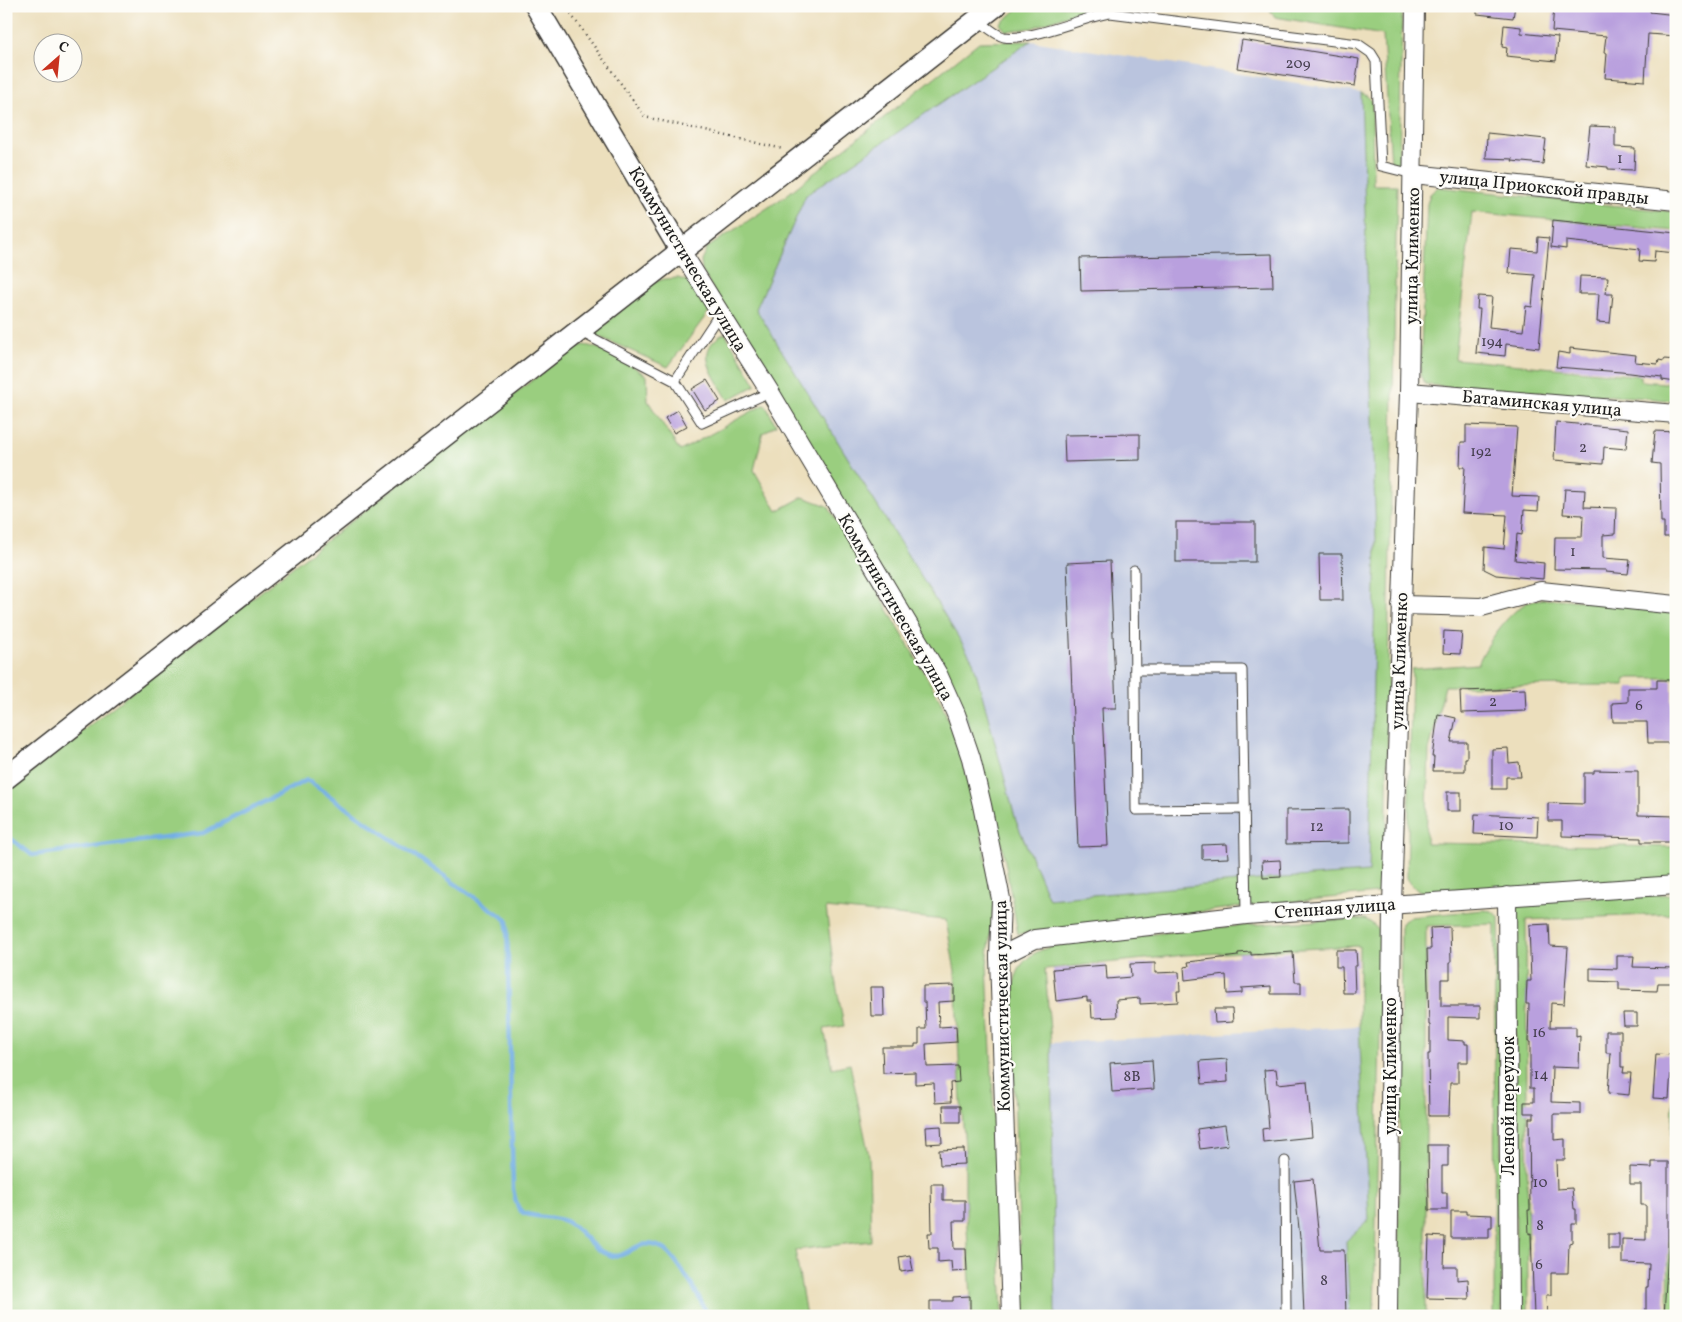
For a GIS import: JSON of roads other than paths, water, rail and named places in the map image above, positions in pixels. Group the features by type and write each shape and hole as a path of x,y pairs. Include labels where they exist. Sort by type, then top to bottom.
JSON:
{"street":[{"name":"Коммунистическая улица","path":"536,6 681,251 770,392 938,674 956,714 971,758 1001,899 1000,957 1011,1316"},
{"path":"6,778 995,6"},
{"name":"улица Клименко","path":"1388,1316 1392,904 1409,392 1415,6"},
{"name":"улица Приокской правды","path":"1413,174 1676,201"},
{"name":"Батаминская улица","path":"1409,392 1676,414"},
{"path":"1401,606 1481,606 1542,591 1676,605"},
{"name":"Степная улица","path":"1000,957 1035,939 1246,915 1676,885"},
{"name":"Лесной переулок","path":"1507,896 1510,1316"}],"lane":[{"path":"978,20 1002,37 1026,37 1092,16 1110,13 1358,44 1371,53 1376,61 1381,166 1413,174"},
{"path":"675,381 720,312"},
{"path":"579,331 675,381 702,423 770,392"},
{"path":"1134,570 1136,810 1244,809"},
{"path":"1135,670 1242,670 1246,915"},
{"path":"1285,1161 1286,1316"}],"waterway":[{"path":"6,835 32,855 203,833 307,780 507,920 513,1189 519,1209 530,1215 565,1221 577,1229 597,1249 610,1255 619,1256 645,1244 659,1246 675,1261 700,1300 707,1316"}]}
